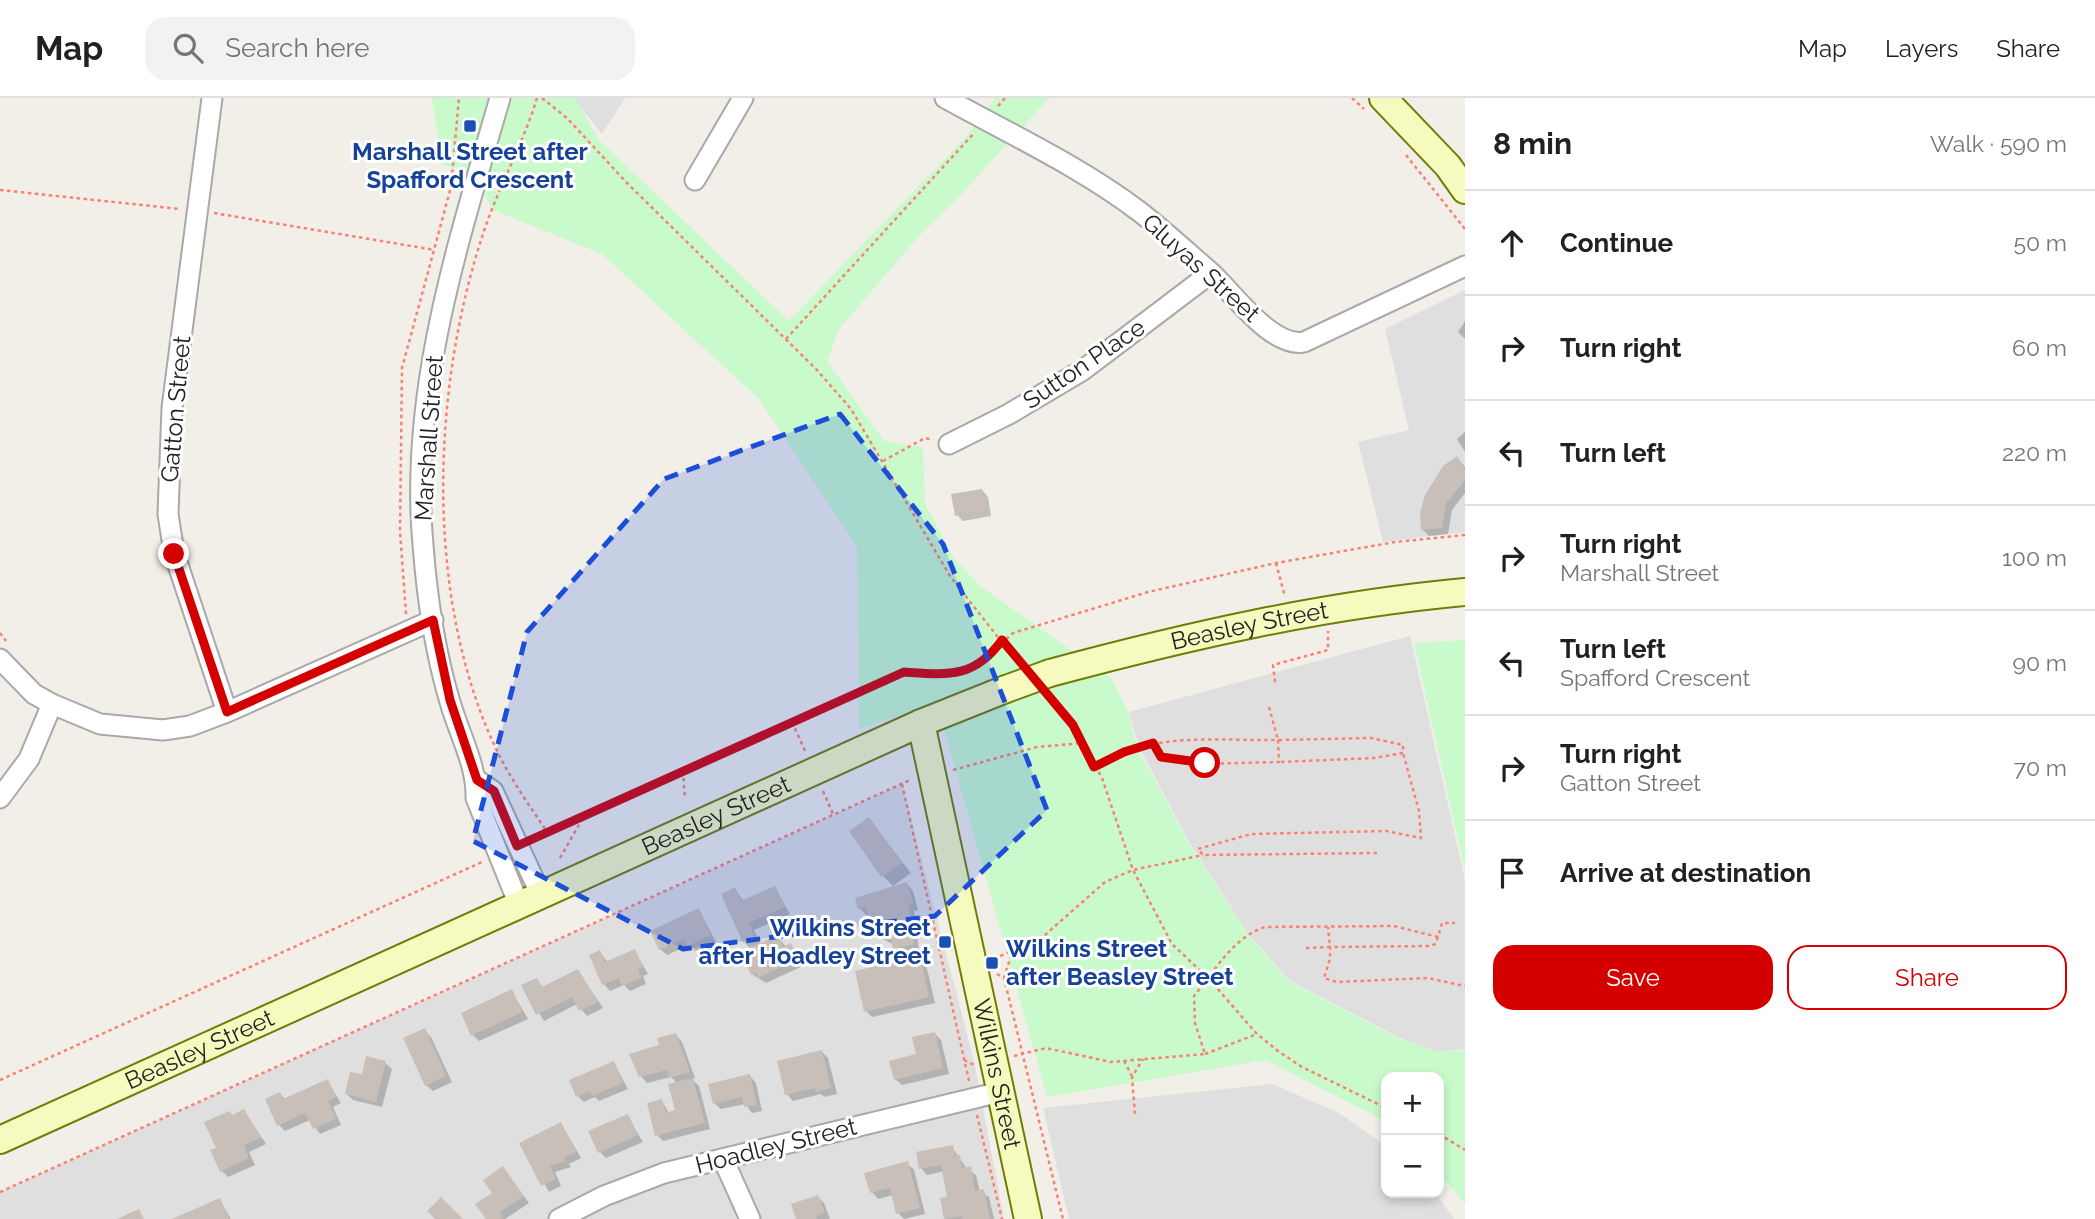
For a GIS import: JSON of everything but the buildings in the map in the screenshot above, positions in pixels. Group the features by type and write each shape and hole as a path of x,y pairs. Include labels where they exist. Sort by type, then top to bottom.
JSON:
{"main road":[{"path":"1375,104 1448,166 1465,190"},
{"name":"Beasley Street","path":"0,1140 921,723 1031,680 1188,636 1274,618 1400,598 1465,592"},
{"name":"Wilkins Street","path":"921,723 1028,1219"}],"street":[{"name":"Gatton Street","path":"212,98 173,408 168,514 174,554 227,712"},
{"name":"Marshall Street","path":"500,98 467,254 437,334 427,395 421,472 423,544 433,620 450,700 477,780 476,798 499,855 530,900"},
{"path":"695,180 743,98"},
{"name":"Gluyas Street","path":"945,98 1091,180 1139,211 1211,273 1271,332 1292,344 1304,342 1465,266"},
{"name":"Sutton Place","path":"950,444 1009,414 1083,370 1211,273"},
{"path":"4,651 34,694 52,704 100,724 163,730 190,726 227,712 433,620"},
{"path":"0,798 29,759 52,704"},
{"name":"Marshall Street","path":"477,780 494,791 517,846 530,900"},
{"name":"Hoadley Street","path":"559,1219 604,1196 664,1173 1000,1092"},
{"path":"723,1159 750,1219"}],"path":[{"path":"406,618 400,531 402,368 452,187 459,98"},
{"path":"537,98 467,254 447,401 444,501 456,617 483,714 503,761 548,833"},
{"path":"542,98 566,118 625,181 786,339 851,409 950,576 1031,680 1073,725 1102,778 1133,870 1172,944 1209,978 1257,1034 1302,1067 1381,1106"},
{"path":"786,339 1005,98"},
{"path":"1352,98 1375,104"},
{"path":"1399,146 1465,229"},
{"path":"0,190 198,211 467,254"},
{"path":"883,461 925,438 950,444"},
{"path":"517,846 904,672 950,675 975,667 991,655 1002,640 1013,633 1076,612 1276,563 1395,542 1465,536"},
{"path":"0,632 4,651"},
{"path":"1269,707 1278,740 1279,762"},
{"path":"1094,767 1114,756 1153,743 1371,738 1403,745 1419,811 1421,838 1386,831 1251,834 1198,849 1203,855"},
{"path":"0,1192 931,771 978,764 1037,747 1083,743"},
{"path":"1153,743 1161,757 1201,764 1374,758 1403,752"},
{"path":"683,771 685,799"},
{"path":"902,784 1002,1219"},
{"path":"560,858 584,816"},
{"path":"987,962 1045,935 1105,882 1133,870 1203,855 1377,853"},
{"path":"0,1080 499,855"},
{"path":"1306,948 1430,946 1436,944 1443,923 1455,923"},
{"path":"1205,1054 1195,1023 1194,996 1230,950 1258,930 1394,926 1438,937"},
{"path":"1328,927 1330,959 1324,978 1337,982 1428,978 1465,986"},
{"path":"1012,952 1004,978 1063,1219"},
{"path":"989,968 1004,978"},
{"path":"964,1060 975,1065 1046,1048 1111,1062 1205,1054 1257,1034"},
{"path":"1132,1077 1143,1059"},
{"path":"1124,1061 1132,1077 1135,1114"},
{"path":"1441,1135 1465,1150"}],"highlighted area":[{"path":"840,414 943,544 1047,810 935,916 683,949 473,841 527,632 664,479"}],"shaded area":[{"path":"573,98 625,98 602,134"},
{"path":"1465,290 1465,532 1383,542 1358,442 1409,430 1385,329"},
{"path":"1410,636 1465,880 1465,1049 1437,1052 1400,1038 1290,981 1248,934 1189,842 1139,747 1129,712"},
{"path":"902,784 975,1065 1004,1219 0,1219 0,1192"},
{"path":"1272,1084 1339,1113 1381,1142 1381,1198 1439,1198 1454,1219 1069,1219 1043,1108"}],"green space":[{"path":"432,98 575,98 599,140 789,321 964,139 995,98 1049,98 959,197 919,236 839,329 827,361 884,441 923,447 925,503 953,557 980,586 1112,679 1128,712 1137,747 1188,842 1248,935 1290,982 1400,1039 1438,1052 1465,1050 1465,1204 1444,1179 1444,1072 1381,1072 1381,1121 1266,1060 1047,1097 937,703 859,729 857,547 759,399 602,254 493,210 471,171 442,165"},
{"path":"1465,640 1465,872 1414,643"}],"place":[{"name":"Marshall Street after Spafford Crescent","path":"470,126"},
{"name":"Wilkins Street after Hoadley Street","path":"945,942"},
{"name":"Wilkins Street after Beasley Street","path":"992,963"}],"route":[{"path":"174,554 227,712 433,620 450,700 477,780 494,791 517,846 904,672 950,675 975,667 991,655 1002,640 1017,662 1073,725 1094,767 1104,760 1153,743 1161,757 1205,763"}]}
